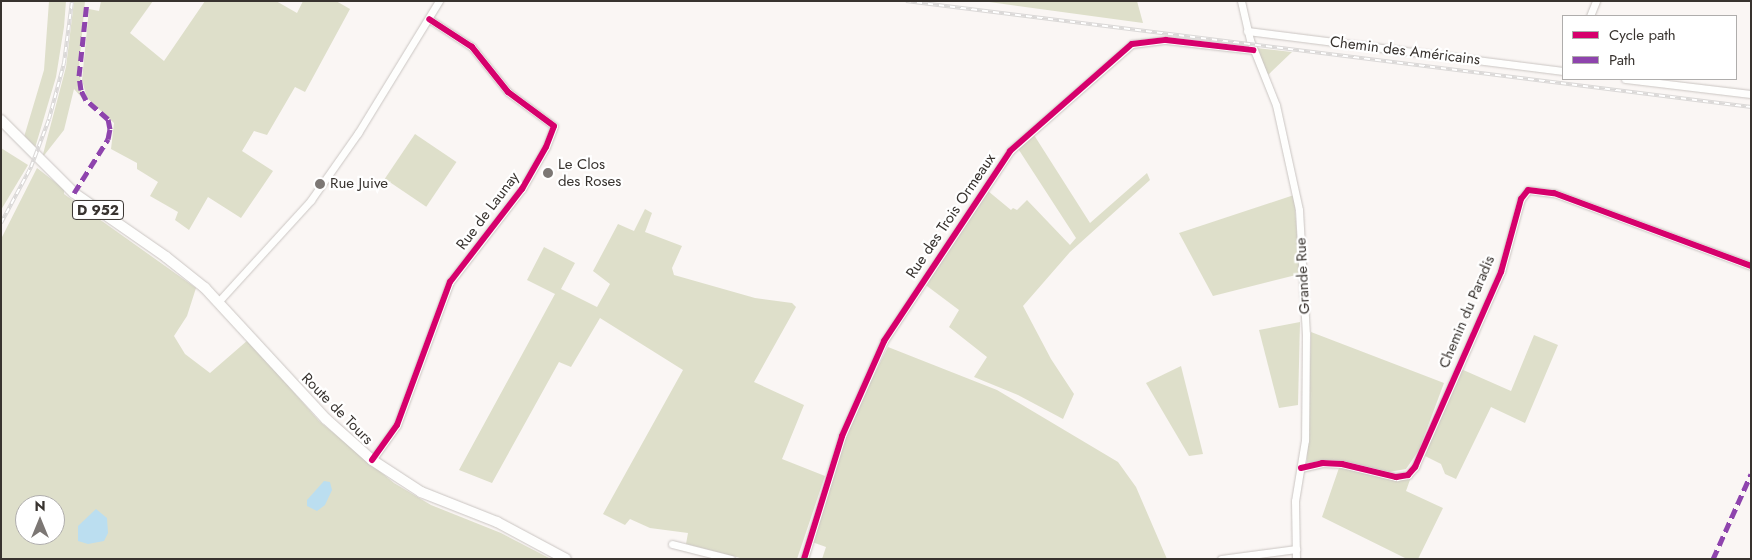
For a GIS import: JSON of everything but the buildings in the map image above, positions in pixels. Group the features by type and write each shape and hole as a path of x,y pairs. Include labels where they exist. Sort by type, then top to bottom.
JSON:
{"main road":[{"name":"Route de Tours","path":"1,120 74,193 166,257 218,302 326,419 372,460 421,492 497,522 566,559"}],"street":[{"path":"218,302 311,200 358,133 439,1"},
{"name":"Grande Rue","path":"1241,1 1253,50 1276,104 1299,210 1306,334 1301,468 1295,501 1297,556"},
{"path":"1590,15 1596,1"},
{"name":"Rue de Launay","path":"372,460 397,425 450,282 522,189 546,147 554,126 508,92 472,47 429,19"},
{"name":"Chemin des Américains","path":"1247,31 1562,71"},
{"name":"Rue des Trois Ormeaux","path":"804,559 842,436 884,341 1010,151 1132,44 1166,40 1253,50"},
{"path":"1633,80 1751,94"},
{"name":"Chemin du Paradis","path":"1301,468 1322,463 1342,464 1396,477 1408,475 1415,466 1448,386 1501,272 1521,199 1528,190 1563,196 1751,266"},
{"path":"672,544 731,559"},
{"path":"1221,559 1297,556"}],"green space":[{"path":"49,1 66,1 64,27 56,77 35,148 24,137 44,70"},
{"path":"74,1 85,1 79,67 83,99 74,89 64,130 42,158 66,67"},
{"path":"101,1 153,1 130,33 164,61 205,1 276,1 297,13 303,1 336,1 350,9 305,92 295,87 267,135 254,131 242,151 273,171 241,218 208,197 189,230 175,220 178,212 150,196 158,182 137,169 137,163 111,149 114,123 87,98 82,80 89,9 99,11"},
{"path":"982,1 1137,1 1143,23"},
{"path":"1256,48 1292,52 1268,75"},
{"path":"415,134 456,162 426,207 385,179"},
{"path":"1034,135 1090,223 1147,173 1150,180 1070,252 1023,306 1051,359 1074,394 1063,419 1018,395 974,377 987,357 949,327 959,310 923,283 988,191 1011,210 1013,208 1017,210 1027,200 1070,245 1076,238 1017,147"},
{"path":"1,148 28,165 1,210"},
{"path":"37,168 64,189 64,194 196,288 187,316 174,336 185,354 210,373 248,340 319,421 394,483 431,505 501,533 551,559 1,559 1,239"},
{"path":"1294,195 1300,274 1213,296 1179,233"},
{"path":"645,209 652,213 645,232 682,246 672,268 674,275 755,298 792,303 796,307 754,382 804,405 782,459 825,476 797,559 744,559 686,544 688,533 650,528 630,519 625,525 603,514 683,370 600,318 571,367 559,362 492,483 459,470 555,294 527,280 544,247 575,263 561,289 597,307 610,284 593,271 618,224 634,231"},
{"path":"1300,322 1298,405 1279,408 1259,330"},
{"path":"1311,332 1444,383 1419,450 1406,469 1389,472 1339,461 1307,462"},
{"path":"1534,335 1558,345 1525,423 1491,407 1456,479 1445,474 1441,464 1423,455 1461,369 1511,391"},
{"path":"888,347 997,390 1118,462 1136,487 1167,559 822,559 826,547 812,542 848,427"},
{"path":"1181,366 1203,454 1189,456 1146,383"},
{"path":"1340,465 1411,477 1406,491 1443,508 1418,559 1407,559 1322,517"}],"water":[{"path":"324,481 330,482 332,490 325,505 317,511 307,506 307,500"},
{"path":"96,509 107,518 108,533 104,541 88,544 78,541 78,526"}],"railway":[{"path":"1,223 31,167 49,119 64,63 72,1"},
{"path":"906,1 1751,107"}],"marked path":[{"path":"74,193 108,139 110,129 108,119 86,100 81,90 79,76 87,1"},
{"path":"1713,559 1751,474"}],"cycle path":[{"path":"372,460 397,425 450,282 522,189 546,147 554,126 508,92 472,47 429,19"},
{"path":"804,559 842,436 884,341 1010,151 1132,44 1166,40 1253,50"},
{"path":"1301,468 1322,463 1342,464 1396,477 1408,475 1415,467 1501,272 1521,199 1528,190 1554,193 1751,266"}],"place":[{"name":"Le Clos des Roses","path":"548,173"},
{"name":"Rue Juive","path":"320,184"}]}
